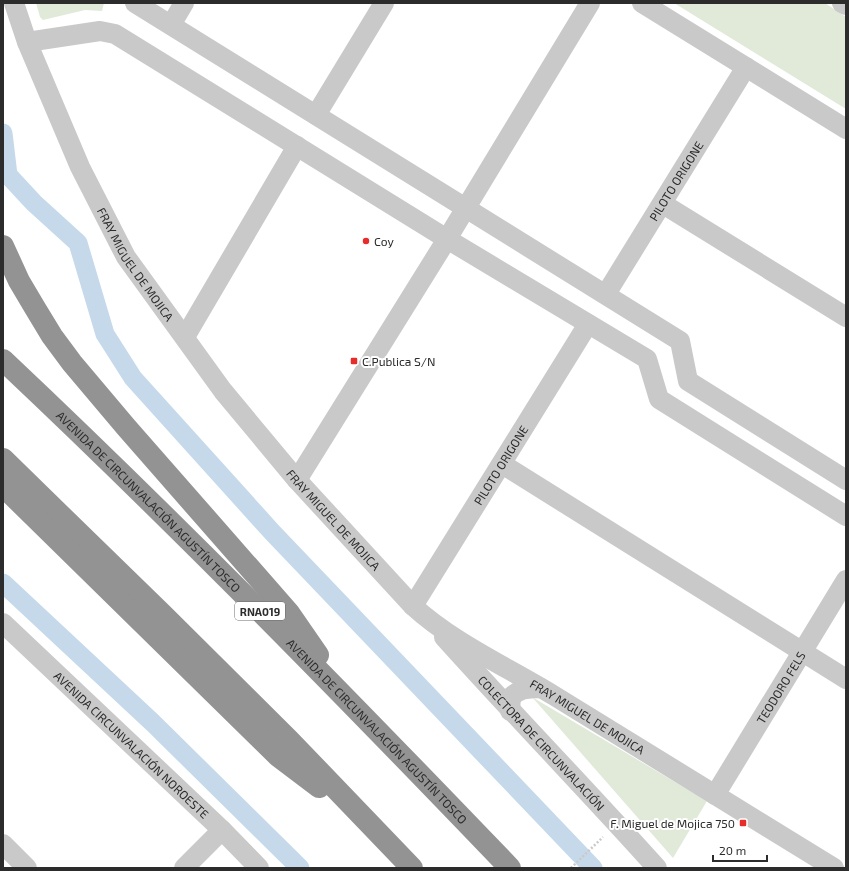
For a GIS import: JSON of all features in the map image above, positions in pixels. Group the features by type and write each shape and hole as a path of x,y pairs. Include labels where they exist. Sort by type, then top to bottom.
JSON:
{"highway":[{"path":"3,246 19,281 52,336 72,363 126,427 289,612 349,701"},
{"name":"AVENIDA DE CIRCUNVALACIÓN AGUSTÍN TOSCO","path":"3,360 200,550 349,701 510,868"},
{"path":"3,459 163,615 376,829 412,868"},
{"path":"3,486 278,756 376,829"}],"street":[{"name":"FRAY MIGUEL DE MOJICA","path":"14,3 27,42 80,167 126,257 223,391 297,480 420,612 485,656 541,688 834,868"},
{"path":"135,3 680,340 688,381 846,480"},
{"path":"171,25 184,3"},
{"path":"316,114 384,3"},
{"path":"297,480 447,239 590,3"},
{"path":"642,3 846,129"},
{"path":"842,3 846,5"},
{"path":"27,42 100,31 115,34 447,239 647,359 659,399 846,516"},
{"name":"PILOTO ORIGONE","path":"606,294 663,204 746,67"},
{"path":"185,337 297,146"},
{"path":"663,204 846,317"},
{"name":"PILOTO ORIGONE","path":"420,612 502,464 588,324"},
{"path":"502,464 846,678"},
{"name":"TEODORO FELS","path":"715,795 846,580"},
{"name":"COLECTORA DE CIRCUNVALACIÓN","path":"420,612 510,711 611,817 657,868"},
{"name":"AVENIDA CIRCUNVALACIÓN NOROESTE","path":"3,623 222,830 259,868"},
{"path":"510,711 512,697 516,693 522,689 541,688"},
{"path":"184,868 222,830"},
{"path":"3,844 27,868"}],"path":[{"path":"571,868 602,836 607,842"}],"green space":[{"path":"36,3 104,3 102,11 85,10 43,20 40,17"},
{"path":"674,3 825,3 846,17 846,109"},
{"path":"532,697 707,801 673,858"}],"waterway":[{"path":"3,133 8,175 34,203 78,243 105,334 133,378 272,532 593,868"},
{"path":"3,583 153,723 300,868"}],"place":[{"name":"Coy","path":"366,241"},
{"name":"C.Publica S/N","path":"354,361"},
{"name":"F. Miguel de Mojica 750","path":"743,823"}]}
